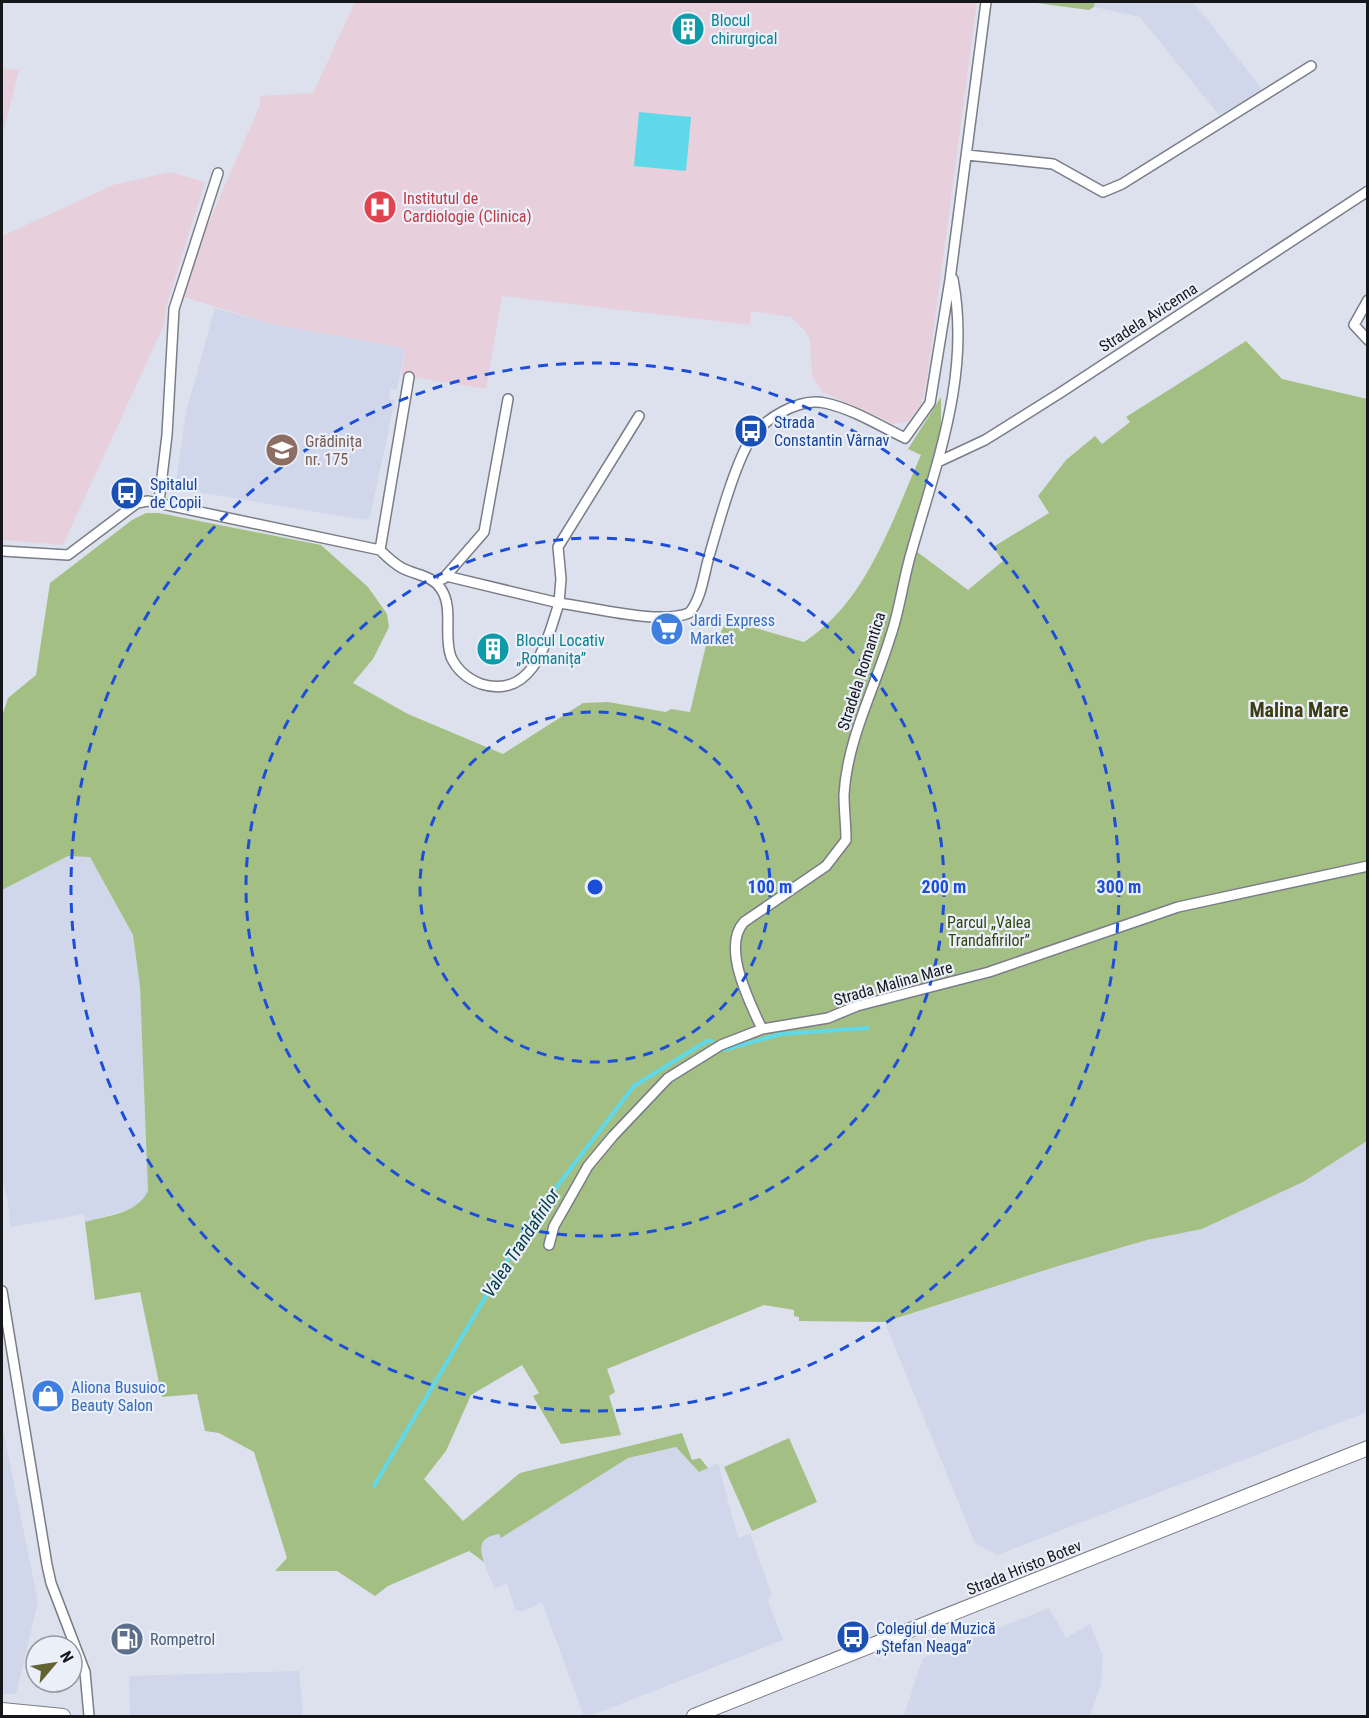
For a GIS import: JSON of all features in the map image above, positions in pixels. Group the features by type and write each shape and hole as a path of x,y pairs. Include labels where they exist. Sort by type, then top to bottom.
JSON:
{"main road":[{"name":"Strada Hristo Botev","path":"694,1716 1368,1448"},
{"path":"2,1710 63,1716"}],"street":[{"path":"446,576 559,603 643,615 674,616 688,613 696,602 717,526 743,458 750,440 758,431 793,407 808,402 824,403 905,438 930,403 951,271 986,2"},
{"path":"967,155 1053,164 1102,192 1122,184 1311,66"},
{"path":"159,502 167,435 174,309 218,173"},
{"name":"Stradela Avicenna","path":"940,461 985,440 1060,393 1368,191"},
{"name":"Stradela Romantica","path":"762,1029 747,996 735,954 736,935 744,922 826,866 846,840 844,795 854,739 894,626 902,584 940,461 949,423 958,304 951,271"},
{"path":"1368,300 1354,325 1368,340"},
{"path":"380,550 409,377"},
{"path":"438,586 484,532 508,399"},
{"path":"2,553 68,555 137,503 159,502 380,550 402,568 424,576 438,586 446,600 448,645 453,661 466,676 491,686 502,687 525,678 537,661 559,603 561,579 558,547 639,416"},
{"name":"Strada Malina Mare","path":"549,1245 554,1226 588,1166 653,1091 687,1064 721,1045 762,1029 828,1018 857,1006 989,972 1178,907 1368,866"},
{"path":"2,1291 47,1565 51,1583 85,1672 89,1716"}],"shaded area":[{"path":"355,2 977,2 927,380 922,402 915,413 907,422 893,424 822,392 812,376 810,340 805,331 791,317 751,311 750,325 502,296 486,389 401,375 405,351 400,347 272,324 177,295 260,105 260,96 313,93"},
{"path":"1030,2 1193,2 1263,90 1219,115 1140,17 1094,7 1089,10"},
{"path":"2,68 19,70 2,137"},
{"path":"170,172 205,182 167,304 164,325 63,545 2,540 2,236 113,185"},
{"name":"Grădinița nr. 175","path":"215,308 272,324 400,347 405,350 397,390 391,389 389,399 395,400 370,517 364,520 175,488 186,412"},
{"path":"68,856 90,857 133,935 140,987 148,1191 143,1202 134,1208 85,1222 84,1214 10,1227 9,1209 2,1177 2,890"},
{"path":"1367,1141 1367,1412 997,1555 975,1543 885,1323 1058,1266 1147,1240 1202,1229 1303,1182"},
{"path":"2,1424 38,1602 30,1634 24,1634 24,1661 16,1694 2,1694"},
{"path":"676,1447 699,1472 718,1463 738,1538 750,1534 772,1595 768,1601 783,1640 590,1716 584,1716 542,1602 524,1611 516,1611 507,1584 494,1588 479,1549 481,1542 488,1536 499,1534 501,1537 628,1458"},
{"path":"1049,1608 1066,1638 1090,1624 1103,1656 1101,1685 1090,1716 904,1716 923,1658"},
{"path":"299,1671 303,1713 301,1716 130,1716 129,1676"}],"green space":[{"path":"1030,2 1095,2 1094,7 1089,10"},
{"name":"Parcul „Valea Trandafirilor”","path":"1246,341 1282,379 1367,399 1367,1141 1303,1182 1202,1229 1147,1240 1058,1266 885,1322 799,1321 799,1317 794,1316 794,1310 764,1305 607,1369 615,1392 609,1396 621,1435 561,1444 533,1396 539,1393 522,1365 471,1395 446,1451 424,1479 463,1521 520,1473 682,1433 692,1460 700,1458 708,1468 699,1472 676,1447 628,1458 501,1538 499,1534 488,1537 481,1546 484,1562 469,1551 388,1586 375,1596 337,1571 275,1571 287,1558 254,1452 219,1433 205,1431 197,1394 162,1397 140,1292 95,1300 85,1222 130,1209 143,1199 148,1191 140,987 133,935 90,857 68,856 2,890 2,716 8,698 36,675 50,583 132,520 146,513 159,513 321,545 368,587 387,614 389,627 373,659 353,683 408,714 503,754 583,703 608,702 666,712 671,709 690,712 708,637 717,640 727,620 804,642 826,625 845,605 875,558 921,455 908,449 941,397 941,429 908,545 968,590 1003,561 993,547 1049,513 1038,496 1066,460 1095,436 1102,444 1130,422 1126,417"},
{"path":"789,1438 817,1502 752,1531 724,1467"}],"water":[{"path":"639,112 691,117 686,171 634,166"}],"waterway":[{"name":"Valea Trandafirilor","path":"724,1050 781,1034 868,1028"},
{"name":"Valea Trandafirilor","path":"374,1486 529,1223 634,1086 707,1041 712,1041"}],"place":[{"name":"Blocul chirurgical","path":"688,29"},
{"name":"Institutul de Cardiologie (Clinica)","path":"380,207"},
{"name":"Strada Constantin Vârnav","path":"751,431"},
{"name":"Grădinița nr. 175","path":"282,450"},
{"name":"Spitalul de Copii","path":"127,493"},
{"name":"Jardi Express Market","path":"667,629"},
{"name":"Blocul Locativ „Romanița”","path":"493,649"},
{"name":"Aliona Busuioc Beauty Salon","path":"48,1396"},
{"name":"Colegiul de Muzică „Ștefan Neaga”","path":"853,1637"},
{"name":"Rompetrol","path":"127,1639"}],"district":[{"name":"Malina Mare","path":"1299,710"}]}
